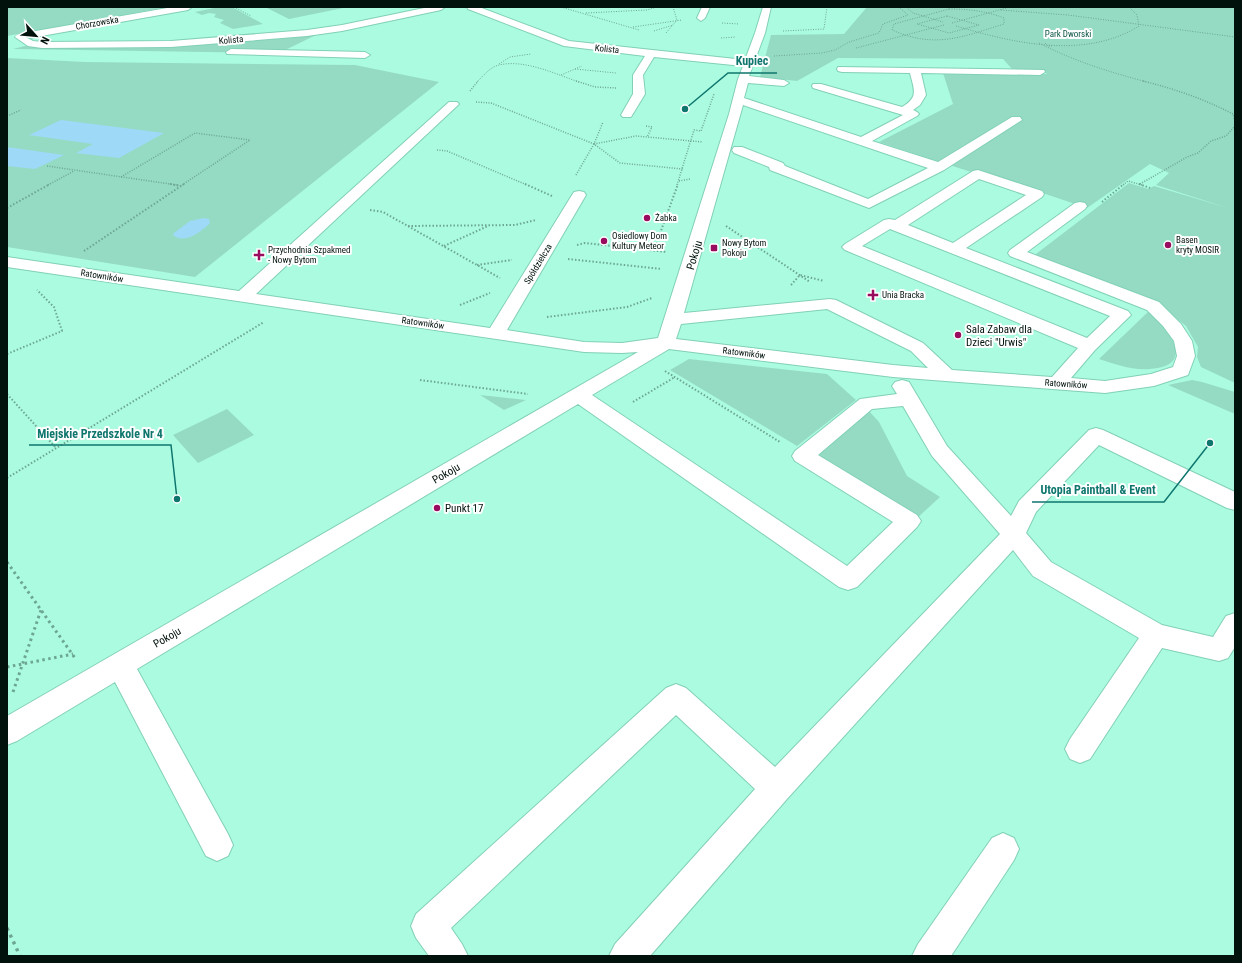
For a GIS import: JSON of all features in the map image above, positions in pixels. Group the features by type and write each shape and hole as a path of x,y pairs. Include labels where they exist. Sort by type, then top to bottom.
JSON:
{"street":[{"name":"Chorzowska","path":"7,39 22,44 188,7"},
{"name":"Kolista","path":"22,44 171,44 236,40 329,30 441,7"},
{"name":"Kolista","path":"471,7 566,44 749,63"},
{"path":"701,18 706,7"},
{"name":"Pokoju","path":"7,731 643,358 666,343 675,320 739,100 743,80 760,33 767,7"},
{"path":"22,44 202,52"},
{"path":"217,52 365,55"},
{"path":"627,115 639,94 638,75 651,54"},
{"path":"842,69 1040,72"},
{"path":"903,112 915,105 921,97 915,70"},
{"path":"743,80 784,83"},
{"path":"817,86 913,114 862,141"},
{"path":"739,100 939,166"},
{"path":"242,297 454,104"},
{"path":"738,150 778,166 775,167 869,204 939,166 1016,120"},
{"path":"896,226 978,174 1037,194 954,249"},
{"name":"Spółdzielcza","path":"496,334 579,195"},
{"name":"Ratowników","path":"7,262 584,347 622,348 666,343 893,372 1105,387 1154,380 1181,372 1186,356 1181,336 1167,319 1153,306 1016,253 1080,206"},
{"path":"1056,384 1089,346 1122,315 889,223 850,247 1089,346"},
{"path":"675,320 830,304 917,347 948,376"},
{"path":"893,372 939,451 1014,534 1042,569 1156,635 1219,650 1235,624"},
{"path":"579,395 848,580 909,521 803,456 867,403 909,399"},
{"path":"627,956 776,788 1014,534 1027,507 1096,435 1235,502"},
{"path":"1080,750 1156,635"},
{"path":"120,664 217,844"},
{"path":"450,956 428,926 676,697 776,788"},
{"path":"930,956 1003,849"}],"path":[{"path":"582,13 647,10 657,7"},
{"path":"673,7 677,20"},
{"path":"783,31 824,29 827,7"},
{"path":"749,63 765,56 804,55 835,50 849,42 879,33 883,24 908,15 899,7"},
{"path":"906,7 913,13 943,22"},
{"path":"952,23 1010,7"},
{"path":"1129,7 1136,12 1139,24"},
{"path":"949,9 971,9 992,13 1004,18 1004,24 950,41 926,41 903,36 892,30 894,24 923,16 949,9"},
{"path":"1001,10 1056,14 1235,37"},
{"path":"947,16 979,25 949,33 917,24 933,19 947,16"},
{"path":"632,27 677,20"},
{"path":"663,36 677,20"},
{"path":"956,26 1016,41 1039,43 1076,43 1108,40 1132,32 1139,24"},
{"path":"1039,43 1057,54 1112,73 1213,102 1233,114 1235,121"},
{"path":"1045,43 1048,46 1052,46"},
{"path":"467,96 484,74 510,57"},
{"path":"654,250 683,169 694,130 701,131 725,61"},
{"path":"498,65 524,64 595,87 623,88"},
{"path":"560,76 582,66"},
{"path":"575,69 621,73"},
{"path":"470,102 491,103 594,144 620,163 683,169"},
{"path":"7,116 21,110"},
{"path":"600,127 603,122"},
{"path":"1140,185 1187,157 1198,153 1211,141 1226,136 1235,126"},
{"path":"647,137 652,127"},
{"path":"80,253 250,140 195,133 121,177"},
{"path":"594,144 636,136 706,143"},
{"path":"434,150 446,151 555,197"},
{"path":"47,166 182,186"},
{"path":"7,208 74,170"},
{"path":"369,210 383,212 504,280"},
{"path":"407,226 515,225 537,220"},
{"path":"444,246 490,225"},
{"path":"726,225 822,291 830,304"},
{"path":"574,246 585,243 673,252"},
{"path":"561,258 667,270"},
{"path":"477,265 519,259"},
{"path":"7,354 62,331 54,307 34,287"},
{"path":"541,318 627,307 654,298"},
{"path":"7,478 268,320"},
{"path":"643,358 803,456"},
{"path":"609,416 675,377"},
{"path":"420,380 533,395"},
{"path":"7,394 56,448"},
{"path":"7,562 77,659 70,663"},
{"path":"18,693 12,696 41,610"},
{"path":"7,667 73,654"},
{"path":"7,928 20,956"}],"green space":[{"path":"7,7 167,7 7,36"},
{"path":"219,7 232,7 263,24 233,29 220,23 224,20 214,17 216,14 209,13 202,15 195,12"},
{"path":"265,7 348,7 289,19"},
{"name":"Park Dworski","path":"867,7 1235,7 1235,383 1201,367 1197,357 1198,347 1186,326 1166,310 1032,257 1129,183 1148,189 1154,186 1228,208 1156,185 1169,173 1150,164 1087,208 974,170 971,172 879,142 953,104 943,73 1047,74 1042,70 1012,69 1003,59 838,58 797,81 760,77 771,35 844,34"},
{"path":"316,35 279,53 13,49 25,46 202,45"},
{"path":"7,58 85,62 355,65 439,82 195,277 7,247"},
{"path":"1150,310 1171,336 1175,345 1176,354 1173,361 1165,366 1150,369 1137,369 1124,367 1099,359"},
{"path":"689,359 827,374 856,400 797,446 670,370"},
{"path":"1192,380 1235,392 1235,414 1168,385"},
{"path":"480,395 526,400 504,410"},
{"path":"227,409 254,435 198,463 173,435"},
{"path":"867,409 879,422 907,476 940,497 915,520 811,456"}],"shaded area":[{"path":"61,120 164,133 119,158 76,153 93,144 29,135"},
{"path":"7,147 64,155 35,169 7,166"},
{"path":"204,218 209,219 210,223 203,230 193,236 188,238 178,238 173,235 190,221"}],"place":[{"name":"Kupiec","path":"685,109"},
{"name":"Żabka","path":"647,218"},
{"name":"Osiedlowy Dom Kultury Meteor","path":"604,241"},
{"name":"Basen kryty MOSIR","path":"1168,245"},
{"name":"Nowy Bytom Pokoju","path":"714,248"},
{"name":"Przychodnia Szpakmed - Nowy Bytom","path":"259,255"},
{"name":"Unia Bracka","path":"873,295"},
{"name":"Sala Zabaw dla Dzieci \"Urwis\"","path":"958,335"},
{"name":"Utopia Paintball & Event","path":"1210,443"},
{"name":"Miejskie Przedszkole Nr 4","path":"177,499"},
{"name":"Punkt 17","path":"437,508"}]}
